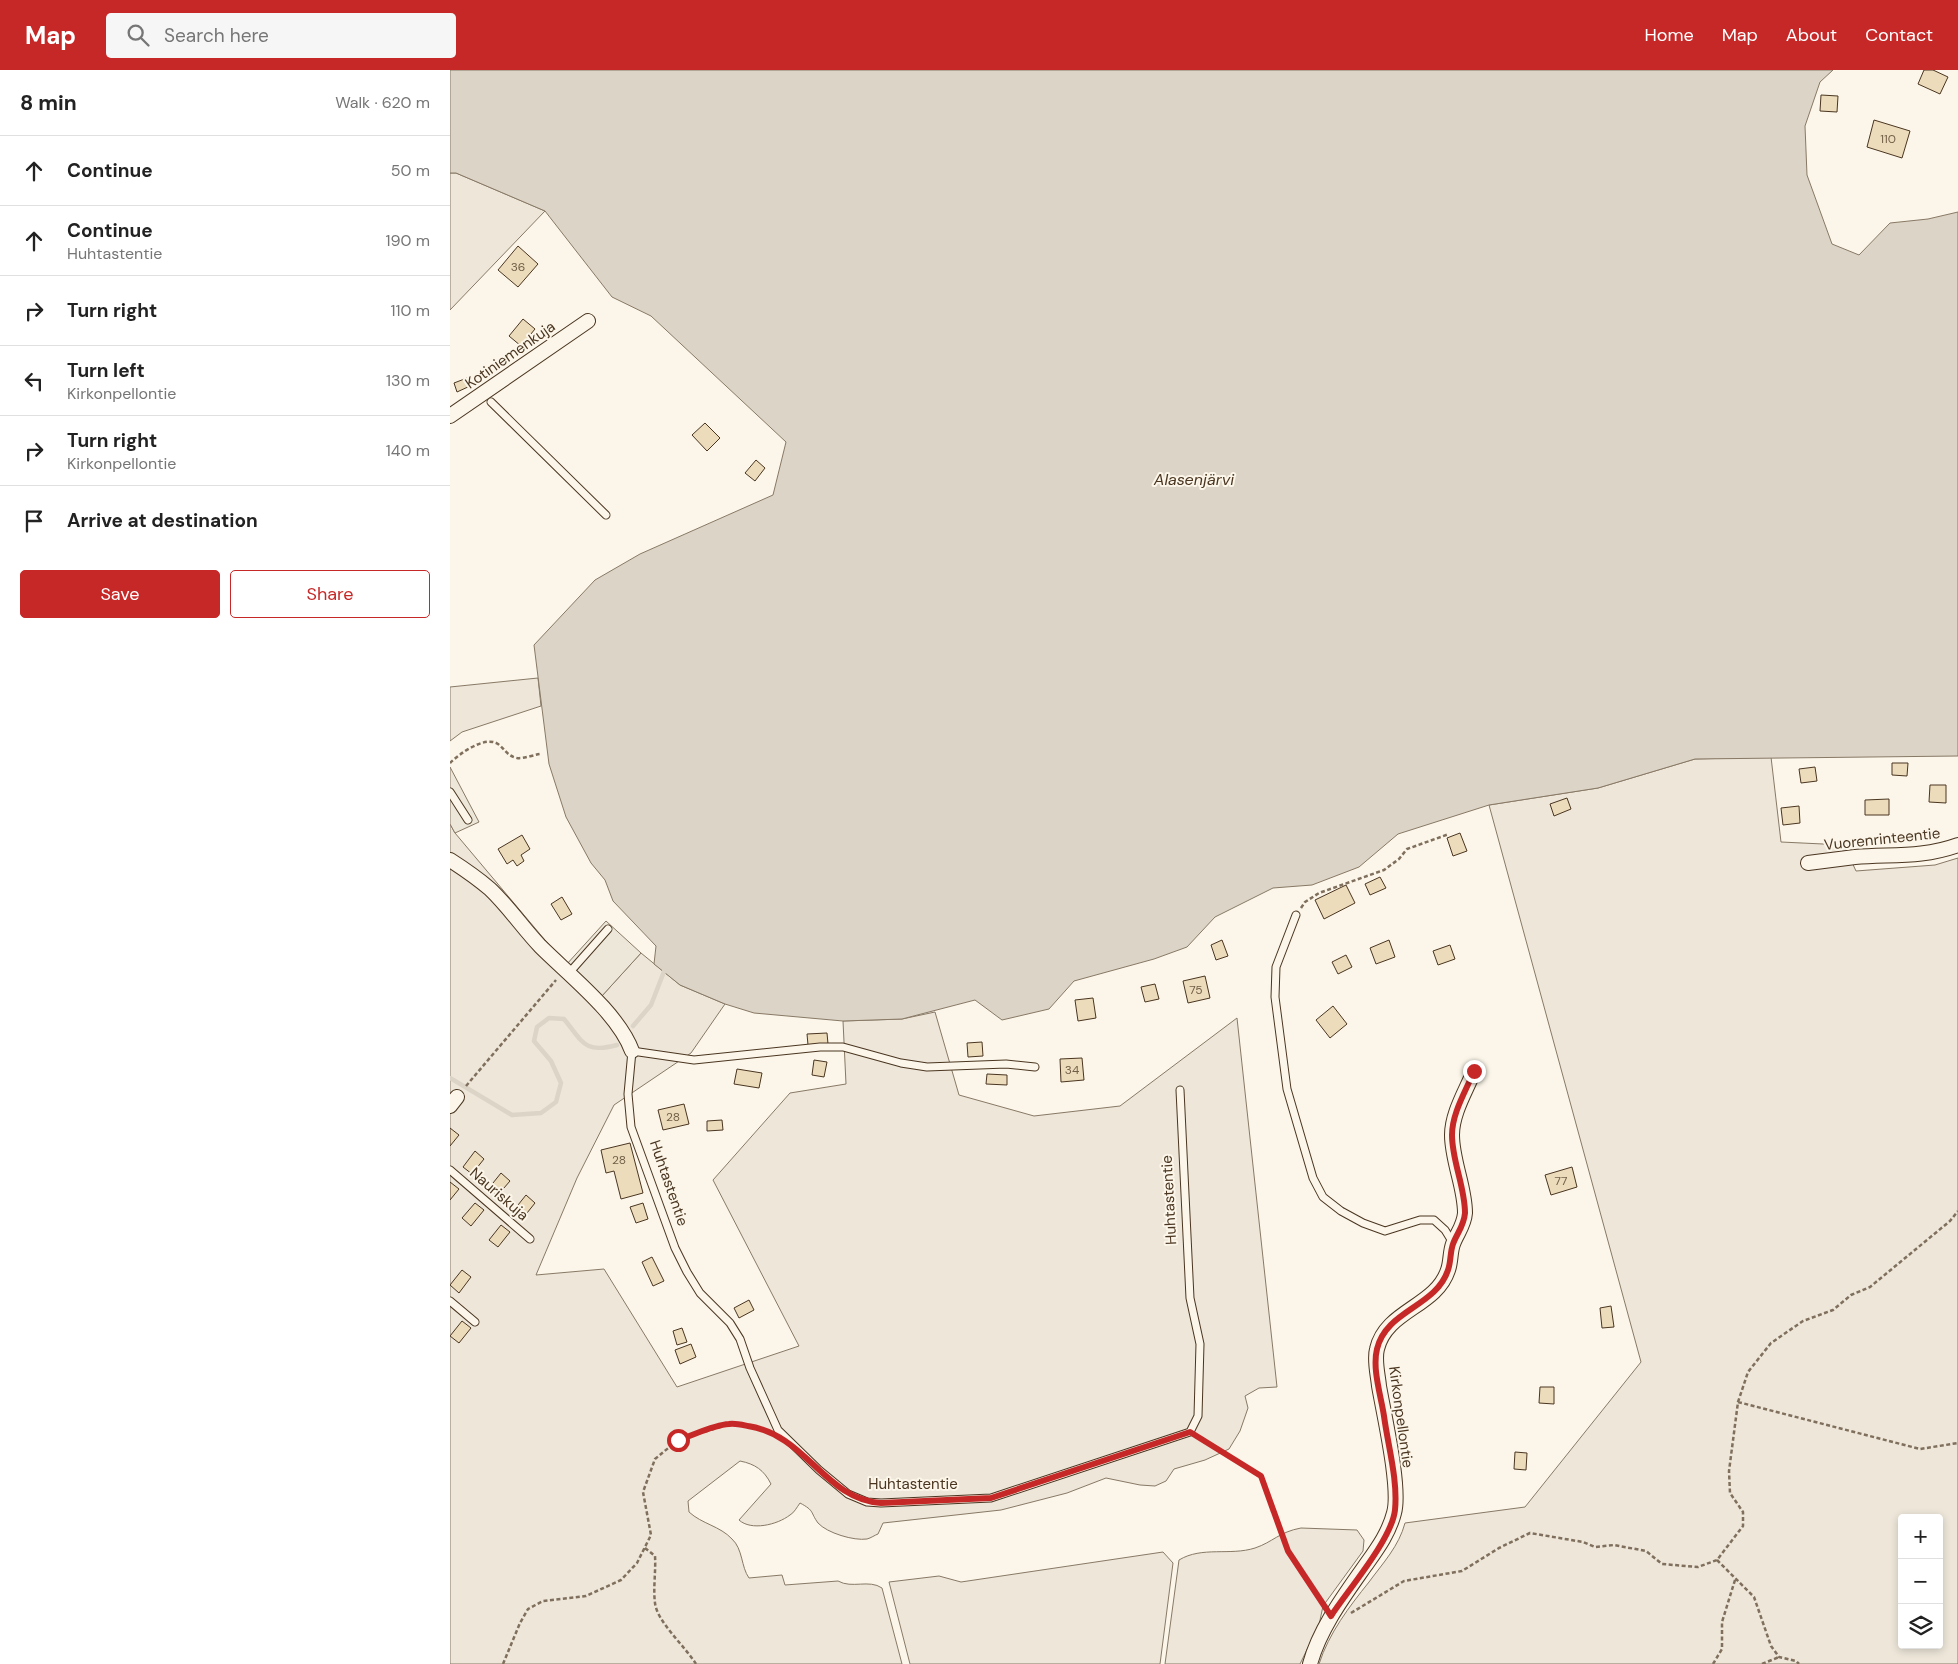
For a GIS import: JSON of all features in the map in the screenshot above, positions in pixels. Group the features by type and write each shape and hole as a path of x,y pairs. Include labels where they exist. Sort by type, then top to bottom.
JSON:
{"street":[{"name":"Kotiniemenkuja","path":"450,416 588,321"},
{"name":"Vuorenrinteentie","path":"1808,864 1855,857 1936,853 1958,845"},
{"path":"450,860 491,890 540,946 567,971 618,1026 627,1038 632,1051"},
{"name":"Kirkonpellontie","path":"1310,1664 1313,1651 1331,1616 1379,1547 1389,1529 1395,1511 1395,1488 1377,1370 1376,1350 1383,1332 1394,1320 1430,1296 1442,1284 1448,1269 1453,1244 1464,1224 1465,1211 1452,1136 1454,1119 1474,1071"}],"lane":[{"path":"491,402 606,515"},
{"path":"450,792 468,820"},
{"path":"1296,915 1276,967 1275,997 1287,1089 1313,1178 1322,1197 1340,1211 1384,1231 1420,1220 1434,1220 1445,1230 1453,1244"},
{"path":"567,971 608,929"},
{"path":"632,1051 694,1060 820,1047 843,1047 901,1063 927,1067 1006,1064 1035,1067"},
{"name":"Huhtastentie","path":"632,1051 628,1094 631,1127 675,1248 700,1293 730,1323 740,1339 774,1421 788,1440 819,1470 858,1499 881,1503 991,1498 1190,1432 1198,1416 1200,1344 1190,1298 1180,1090"},
{"name":"Nauriskuja","path":"450,1170 530,1239"},
{"path":"450,1301 475,1322"}],"path":[{"path":"450,763 472,747 490,742 497,743 508,754 518,758 540,754"},
{"path":"1296,915 1305,902 1319,893 1384,870 1399,859 1407,849 1448,834"},
{"path":"472,1079 567,971"},
{"path":"1190,1432 1261,1476 1288,1551 1331,1616 1341,1617 1353,1612 1404,1581 1462,1570 1530,1532 1584,1542 1595,1547 1614,1545 1646,1551 1662,1564 1698,1567 1717,1560 1743,1526 1743,1512 1730,1493 1729,1471 1738,1402 1748,1372 1771,1342 1803,1321 1833,1310 1852,1295 1870,1287 1950,1221 1958,1211"},
{"path":"1738,1402 1920,1449 1958,1443"},
{"path":"503,1664 520,1623 528,1610 543,1600 586,1596 621,1580 637,1563 651,1535 643,1492 654,1459 678,1440 730,1424 761,1428 788,1440"},
{"path":"645,1548 655,1556 655,1604 662,1623 677,1636 696,1664"},
{"path":"1717,1560 1754,1597 1771,1646 1779,1657"},
{"path":"1713,1664 1722,1649 1722,1622 1735,1580"},
{"path":"1762,1664 1779,1657 1796,1661 1799,1664"}],"shaded area":[{"path":"450,173 456,173 545,211 450,310"},
{"path":"538,678 541,706 462,732 450,741 450,687"},
{"path":"1771,757 1781,842 1844,845 1856,871 1935,865 1958,858 1958,1664 1319,1664 1334,1631 1390,1554 1399,1539 1405,1523 1525,1507 1641,1362 1489,805 1598,788 1695,759"},
{"path":"450,767 479,822 455,833 450,824"},
{"path":"450,824 455,833 566,965 601,997 641,953 680,985 725,1004 691,1053 614,1105 577,1178 536,1275 604,1269 677,1387 799,1346 713,1180 790,1093 846,1084 843,1021 902,1019 935,1012 959,1095 1034,1116 1120,1106 1237,1018 1277,1387 1259,1388 1245,1396 1248,1408 1240,1431 1229,1449 1205,1460 1174,1469 1166,1481 1155,1486 1106,1478 1067,1493 1001,1510 883,1523 878,1534 868,1539 855,1539 822,1527 810,1510 800,1503 785,1519 771,1524 757,1526 739,1520 771,1484 758,1468 740,1461 688,1501 689,1512 722,1531 736,1543 749,1578 782,1575 785,1585 838,1581 849,1584 872,1584 882,1588 902,1664 450,1664"},
{"path":"606,921 641,953 601,997 566,965"},
{"path":"1301,1528 1357,1530 1364,1540 1363,1551 1323,1606 1319,1625 1300,1664 1165,1664 1179,1560 1197,1553 1255,1548 1287,1532"},
{"path":"1163,1552 1173,1563 1160,1664 910,1664 889,1582 939,1576 961,1582"}],"water":[{"name":"Alasenjärvi","path":"450,70 1833,70 1820,82 1805,126 1807,175 1832,244 1859,255 1890,223 1928,219 1958,212 1958,756 1695,759 1598,788 1489,805 1398,834 1359,867 1312,885 1273,888 1215,917 1187,947 1154,959 1074,981 1049,1009 1002,1020 975,1000 902,1019 843,1021 754,1013 725,1004 680,985 654,964 656,946 613,901 605,880 591,863 566,817 549,764 534,645 595,580 640,554 773,495 786,442 651,316 612,297 545,211 456,173 450,173"}],"building":[{"path":"1924,70 1933,70 1948,77 1940,94 1918,84"},
{"path":"1821,95 1838,96 1837,112 1820,111"},
{"path":"1874,120 1910,131 1902,158 1867,147"},
{"path":"518,246 538,264 518,287 498,270"},
{"path":"523,319 535,329 521,346 509,336"},
{"path":"467,378 470,386 457,392 454,383"},
{"path":"705,423 720,438 707,451 692,435"},
{"path":"756,460 765,468 755,481 745,473"},
{"path":"1892,763 1908,763 1907,776 1892,775"},
{"path":"1815,767 1817,781 1801,783 1799,769"},
{"path":"1930,785 1946,785 1946,803 1929,802"},
{"path":"1567,798 1571,809 1554,816 1550,804"},
{"path":"1889,799 1889,815 1865,815 1865,800"},
{"path":"1799,806 1800,823 1783,825 1781,808"},
{"path":"1460,833 1467,851 1453,856 1447,838"},
{"path":"522,835 530,849 521,855 524,861 517,866 513,860 507,864 498,849"},
{"path":"1380,877 1386,888 1370,895 1365,884"},
{"path":"1346,885 1355,903 1324,919 1315,900"},
{"path":"562,897 572,914 561,920 551,904"},
{"path":"1222,940 1228,956 1216,960 1211,945"},
{"path":"1389,940 1395,957 1376,964 1370,948"},
{"path":"1450,945 1455,959 1438,965 1433,951"},
{"path":"1346,955 1352,967 1338,974 1332,962"},
{"path":"1205,976 1210,998 1188,1003 1183,981"},
{"path":"1155,984 1159,999 1145,1002 1141,987"},
{"path":"1093,998 1096,1018 1078,1021 1075,1000"},
{"path":"1333,1006 1347,1024 1330,1038 1316,1020"},
{"path":"827,1033 828,1044 808,1045 807,1034"},
{"path":"982,1042 983,1056 968,1057 967,1043"},
{"path":"1082,1058 1084,1080 1061,1082 1060,1059"},
{"path":"814,1060 827,1062 824,1077 812,1075"},
{"path":"737,1069 762,1073 759,1088 734,1084"},
{"path":"987,1074 1007,1075 1007,1085 986,1084"},
{"path":"684,1104 689,1124 663,1130 658,1110"},
{"path":"722,1120 723,1130 707,1131 707,1121"},
{"path":"450,1128 459,1135 450,1146"},
{"path":"630,1143 643,1193 621,1199 614,1171 606,1173 601,1150"},
{"path":"475,1151 484,1159 472,1174 463,1167"},
{"path":"1572,1167 1577,1187 1551,1195 1545,1175"},
{"path":"501,1173 510,1181 497,1196 489,1188"},
{"path":"450,1182 459,1189 450,1200"},
{"path":"526,1195 535,1203 523,1218 514,1210"},
{"path":"475,1203 484,1210 471,1226 462,1218"},
{"path":"643,1203 648,1219 636,1223 630,1207"},
{"path":"501,1225 510,1232 498,1247 489,1240"},
{"path":"652,1257 664,1281 653,1286 642,1262"},
{"path":"462,1270 471,1277 459,1293 450,1285"},
{"path":"749,1300 754,1310 739,1318 734,1308"},
{"path":"1611,1306 1614,1327 1602,1328 1600,1308"},
{"path":"462,1321 471,1328 459,1343 450,1336"},
{"path":"682,1328 687,1342 677,1345 673,1331"},
{"path":"691,1344 696,1357 680,1364 675,1350"},
{"path":"1540,1387 1554,1387 1554,1404 1539,1403"},
{"path":"1515,1452 1527,1453 1526,1470 1514,1469"}],"waterway":[{"path":"633,1026 651,1005 665,969"},
{"path":"450,1078 512,1115 541,1113 556,1102 561,1083 551,1061 534,1041 537,1027 549,1018 564,1019 580,1040 591,1047 617,1045"}],"route":[{"path":"678,1440 730,1424 761,1428 788,1440 819,1470 848,1494 867,1502 881,1503 991,1498 1190,1432 1261,1476 1288,1551 1331,1616 1379,1547 1389,1529 1395,1511 1395,1488 1377,1370 1376,1350 1383,1332 1394,1320 1430,1296 1442,1284 1448,1269 1453,1244 1464,1224 1465,1211 1452,1136 1454,1119 1474,1071"}]}
